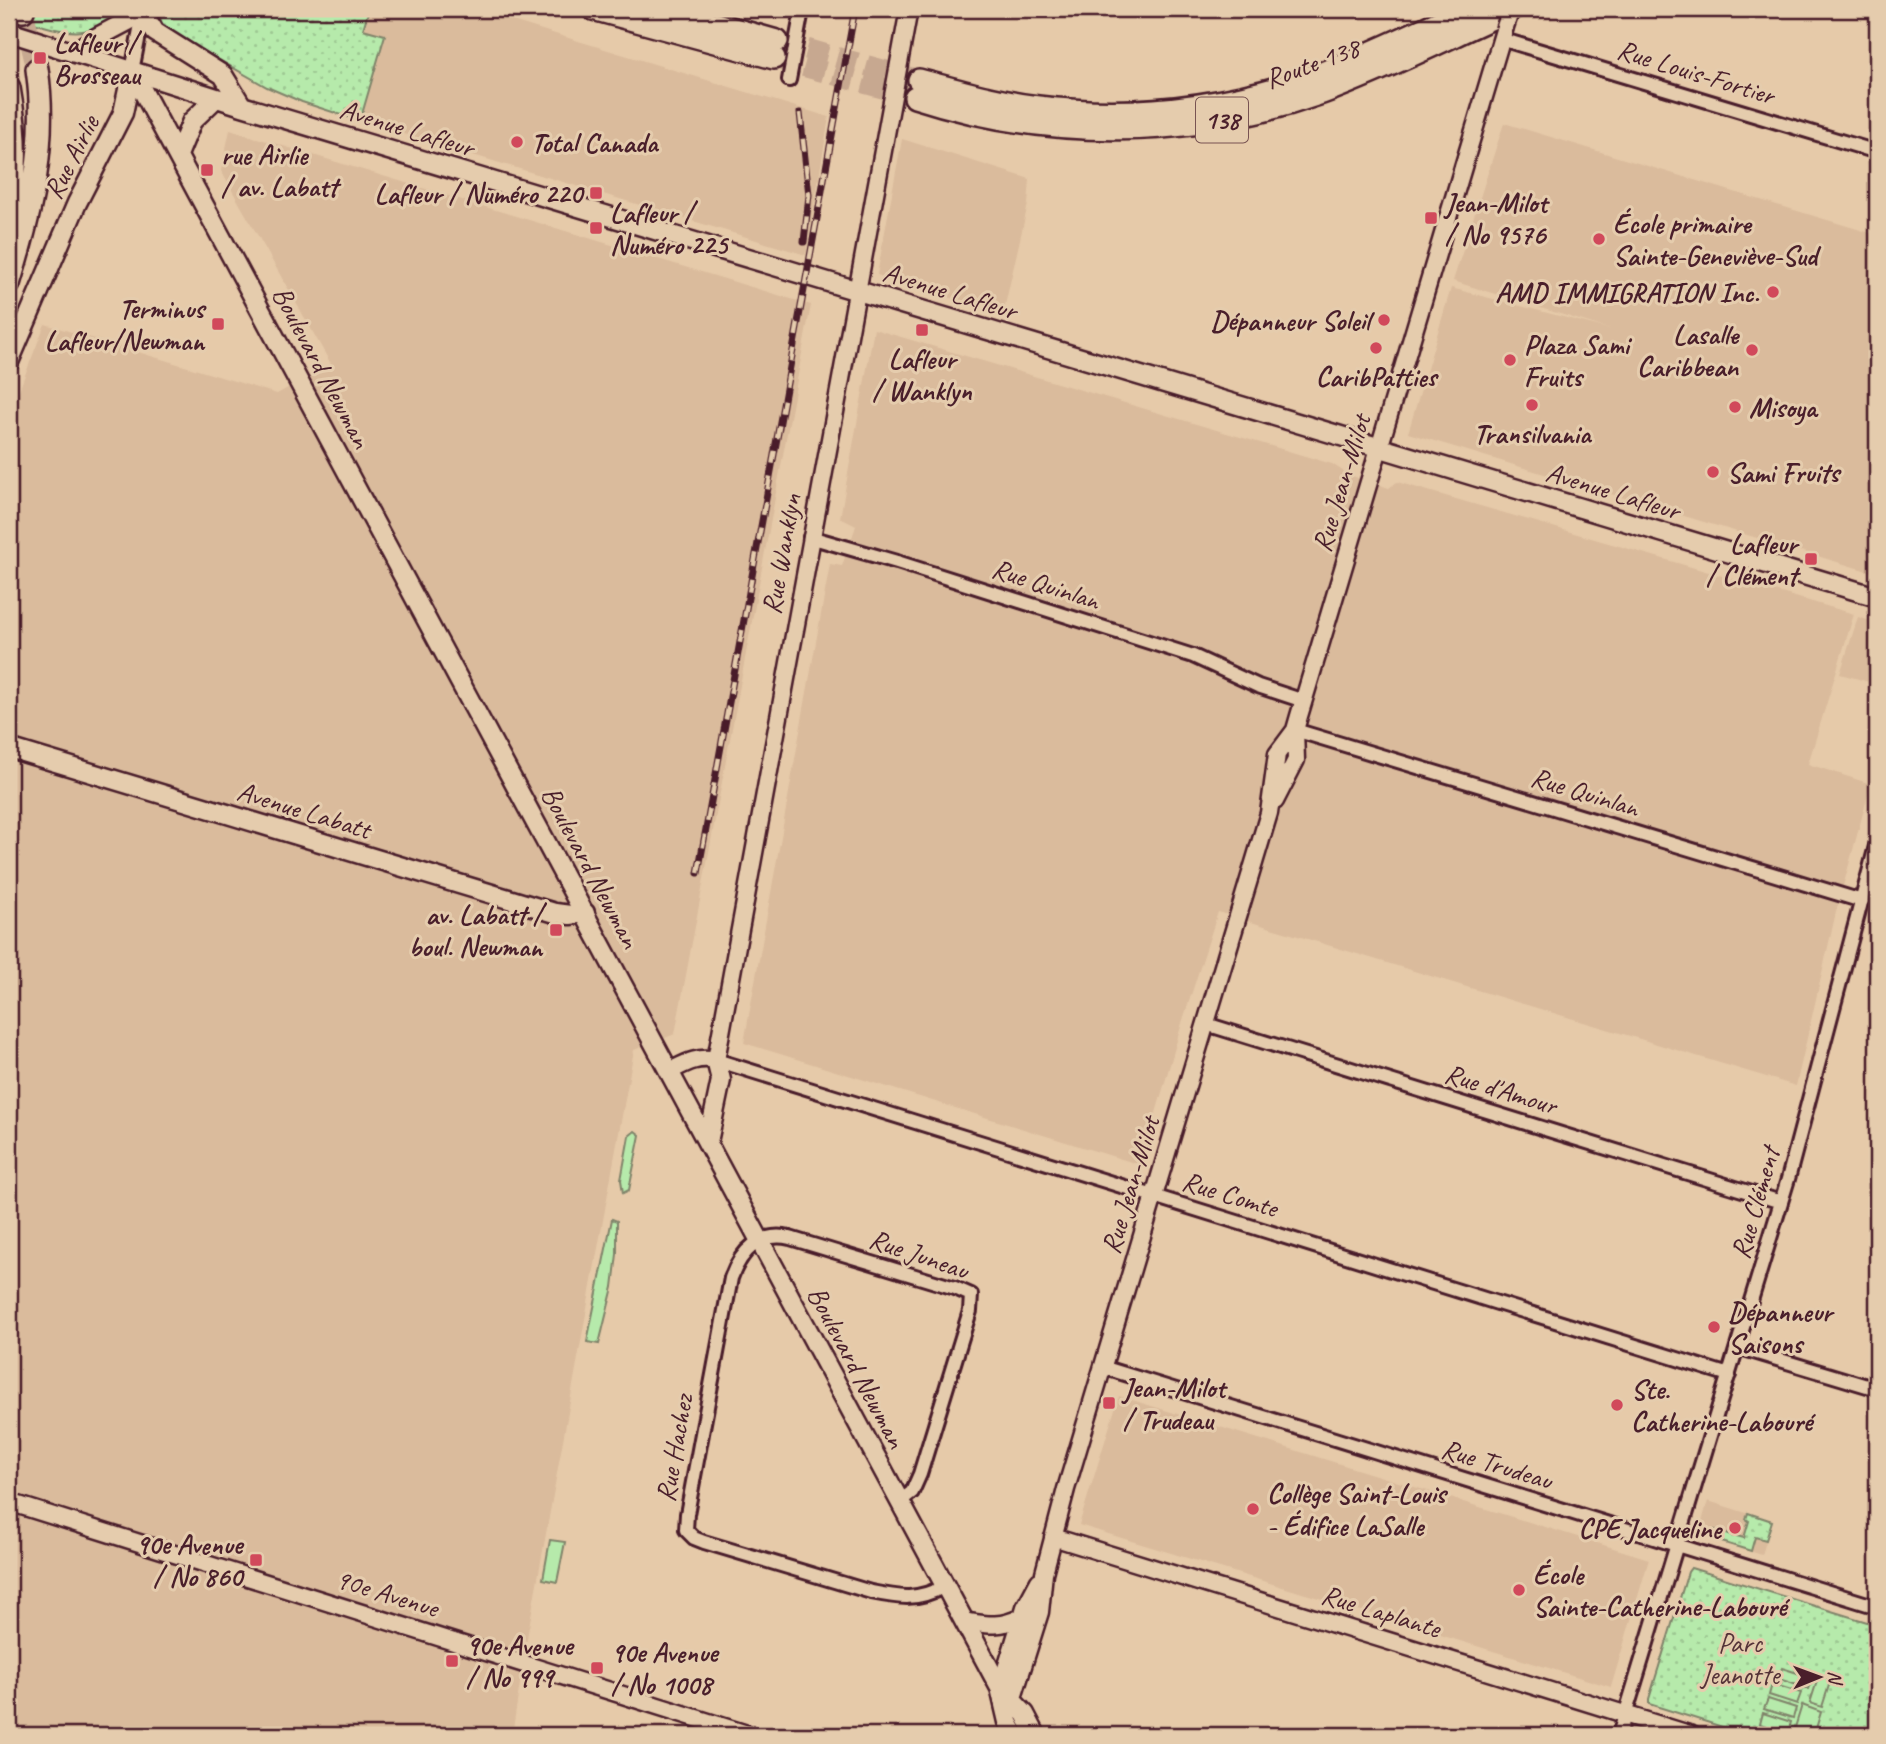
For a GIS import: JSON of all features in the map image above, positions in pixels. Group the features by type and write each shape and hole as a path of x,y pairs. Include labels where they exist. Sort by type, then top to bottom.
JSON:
{"highway":[{"path":"593,9 775,49 663,9"},
{"name":"Route 138","path":"1467,9 1303,79 1250,95 1186,107 1143,111 1060,109 917,89 994,118 1055,127 1121,130 1198,124 1260,111 1325,92 1511,9"},
{"path":"9,284 37,178 41,134 37,69"},
{"path":"9,88 16,142 15,177 9,220"}],"main road":[{"path":"75,52 143,11 155,32 223,75 242,106"},
{"name":"Avenue Lafleur","path":"9,32 242,106 1877,597"},
{"name":"Boulevard Newman","path":"132,71 899,1502 1006,1695 1025,1714 1037,1735"},
{"name":"Rue Airlie","path":"9,362 77,204 123,113 132,71"},
{"path":"178,155 192,121 216,98"},
{"name":"Avenue Labatt","path":"9,748 555,913 585,913"},
{"path":"708,1142 721,1080 716,1060"},
{"name":"Boulevard Newman","path":"1006,1695 1008,1722 1015,1735"}],"street":[{"name":"Rue Wanklyn","path":"716,1060 909,9"},
{"name":"Rue Jean-Milot","path":"1006,1695 1040,1612 1044,1573 1053,1537 1269,813 1296,760 1295,730 1511,9"},
{"path":"789,80 799,10 815,15"},
{"name":"Rue Airlie","path":"132,71 143,11"},
{"name":"Rue Louis-Fortier","path":"1503,34 1877,152"},
{"name":"Rue Quinlan","path":"810,537 1193,656 1258,685 1304,701"},
{"name":"Rue Quinlan","path":"1295,730 1862,901"},
{"name":"Rue Clément","path":"1619,1735 1782,1202 1877,842"},
{"name":"Rue d'Amour","path":"1206,1024 1782,1202"},
{"path":"670,1071 693,1059 716,1060"},
{"name":"Rue Comte","path":"716,1060 1729,1374"},
{"name":"Rue Juneau","path":"760,1240 773,1236 790,1238 971,1295 970,1311 923,1466 912,1492 899,1502"},
{"name":"Rue Hachez","path":"760,1240 742,1256 731,1278 686,1521 688,1533 704,1542 871,1592 899,1597 920,1597 945,1586"},
{"path":"1737,1347 1877,1389"},
{"name":"Rue Trudeau","path":"1102,1367 1877,1607"},
{"name":"90e Avenue","path":"9,1502 750,1735"},
{"name":"Rue Laplante","path":"1053,1537 1692,1735"},
{"name":"Rue Jean-Milot","path":"1006,1695 1022,1617 1044,1573"},
{"path":"964,1621 997,1626 1022,1617"}],"shaded area":[{"path":"369,9 473,9 829,117 806,255 360,121 385,36 363,29"},
{"path":"1504,123 1877,235 1877,574 1408,433 1451,288 1609,329 1453,281"},
{"path":"230,130 811,305 675,1034 634,1050 527,1638 512,1735 9,1735 9,416 45,324 277,394 331,364 221,171"},
{"path":"902,139 1030,179 1028,204 1003,314 877,275"},
{"path":"874,329 1332,464 1349,475 1389,488 1397,482 1854,614 1808,764 1871,784 1836,912 1796,1086 1218,912 1182,1023 1141,1165 744,1043 830,564 842,566 856,526 840,518"},
{"path":"1858,617 1877,623 1877,684 1840,674"},
{"path":"1119,1396 1649,1559 1611,1687 1079,1525"},
{"name":"CPE Jacqueline","path":"1708,1501 1772,1521 1762,1555 1698,1535"}],"green space":[{"path":"9,9 84,9 89,15 110,9 124,9 96,28 69,31 9,15"},
{"path":"158,9 369,9 363,29 385,35 360,121 267,87 172,33 162,24"},
{"path":"635,1131 640,1135 629,1190 623,1193 621,1180 629,1136"},
{"path":"612,1219 617,1221 617,1254 613,1287 599,1344 587,1342"},
{"path":"1748,1513 1772,1521 1766,1540 1755,1537 1751,1551 1712,1539 1715,1530 1744,1538 1749,1521 1746,1519"},
{"path":"550,1540 565,1542 557,1582 543,1579"},
{"name":"Parc Jeanotte","path":"1691,1568 1877,1625 1877,1735 1748,1735 1649,1704"},
{"path":"1782,1668 1813,1678 1809,1689 1779,1679"},
{"path":"1819,1675 1831,1679 1822,1707 1810,1703"},
{"path":"1772,1684 1801,1693 1797,1704 1769,1695"},
{"path":"1768,1699 1796,1708 1793,1718 1764,1709"},
{"path":"1802,1705 1821,1712 1814,1735 1793,1734"},
{"path":"1763,1713 1791,1722 1788,1733 1760,1724"}],"tunnel":[{"path":"23,11 37,69"},
{"path":"777,41 919,80"},
{"path":"774,58 915,97"}],"railway":[{"path":"698,873 855,9"},
{"path":"800,113 809,195 804,242"}],"place":[{"name":"Lafleur / Brosseau","path":"40,58"},
{"name":"Total Canada","path":"517,142"},
{"name":"rue Airlie / av. Labatt","path":"207,170"},
{"name":"Lafleur / Numéro 220","path":"596,193"},
{"name":"Jean-Milot / No 9576","path":"1431,218"},
{"name":"Lafleur / Numéro 225","path":"596,228"},
{"name":"École primaire Sainte-Geneviève-Sud","path":"1599,239"},
{"name":"AMD IMMIGRATION Inc.","path":"1773,292"},
{"name":"Dépanneur Soleil","path":"1384,320"},
{"name":"Terminus Lafleur/Newman","path":"218,324"},
{"name":"Lafleur / Wanklyn","path":"922,330"},
{"name":"CaribPatties","path":"1376,348"},
{"name":"Lasalle Caribbean","path":"1752,350"},
{"name":"Plaza Sami Fruits","path":"1510,360"},
{"name":"Transilvania","path":"1532,405"},
{"name":"Misoya","path":"1735,407"},
{"name":"Sami Fruits","path":"1713,472"},
{"name":"Lafleur / Clément","path":"1811,559"},
{"name":"av. Labatt / boul. Newman","path":"556,930"},
{"name":"Dépanneur Saisons","path":"1714,1327"},
{"name":"Jean-Milot / Trudeau","path":"1109,1403"},
{"name":"Ste. Catherine-Labouré","path":"1617,1405"},
{"name":"Collège Saint-Louis - Édifice LaSalle","path":"1253,1509"},
{"name":"CPE Jacqueline","path":"1735,1528"},
{"name":"90e Avenue / No 860","path":"256,1560"},
{"name":"École Sainte-Catherine-Labouré","path":"1519,1590"},
{"name":"90e Avenue / No 999","path":"452,1661"},
{"name":"90e Avenue / No 1008","path":"597,1668"}]}
